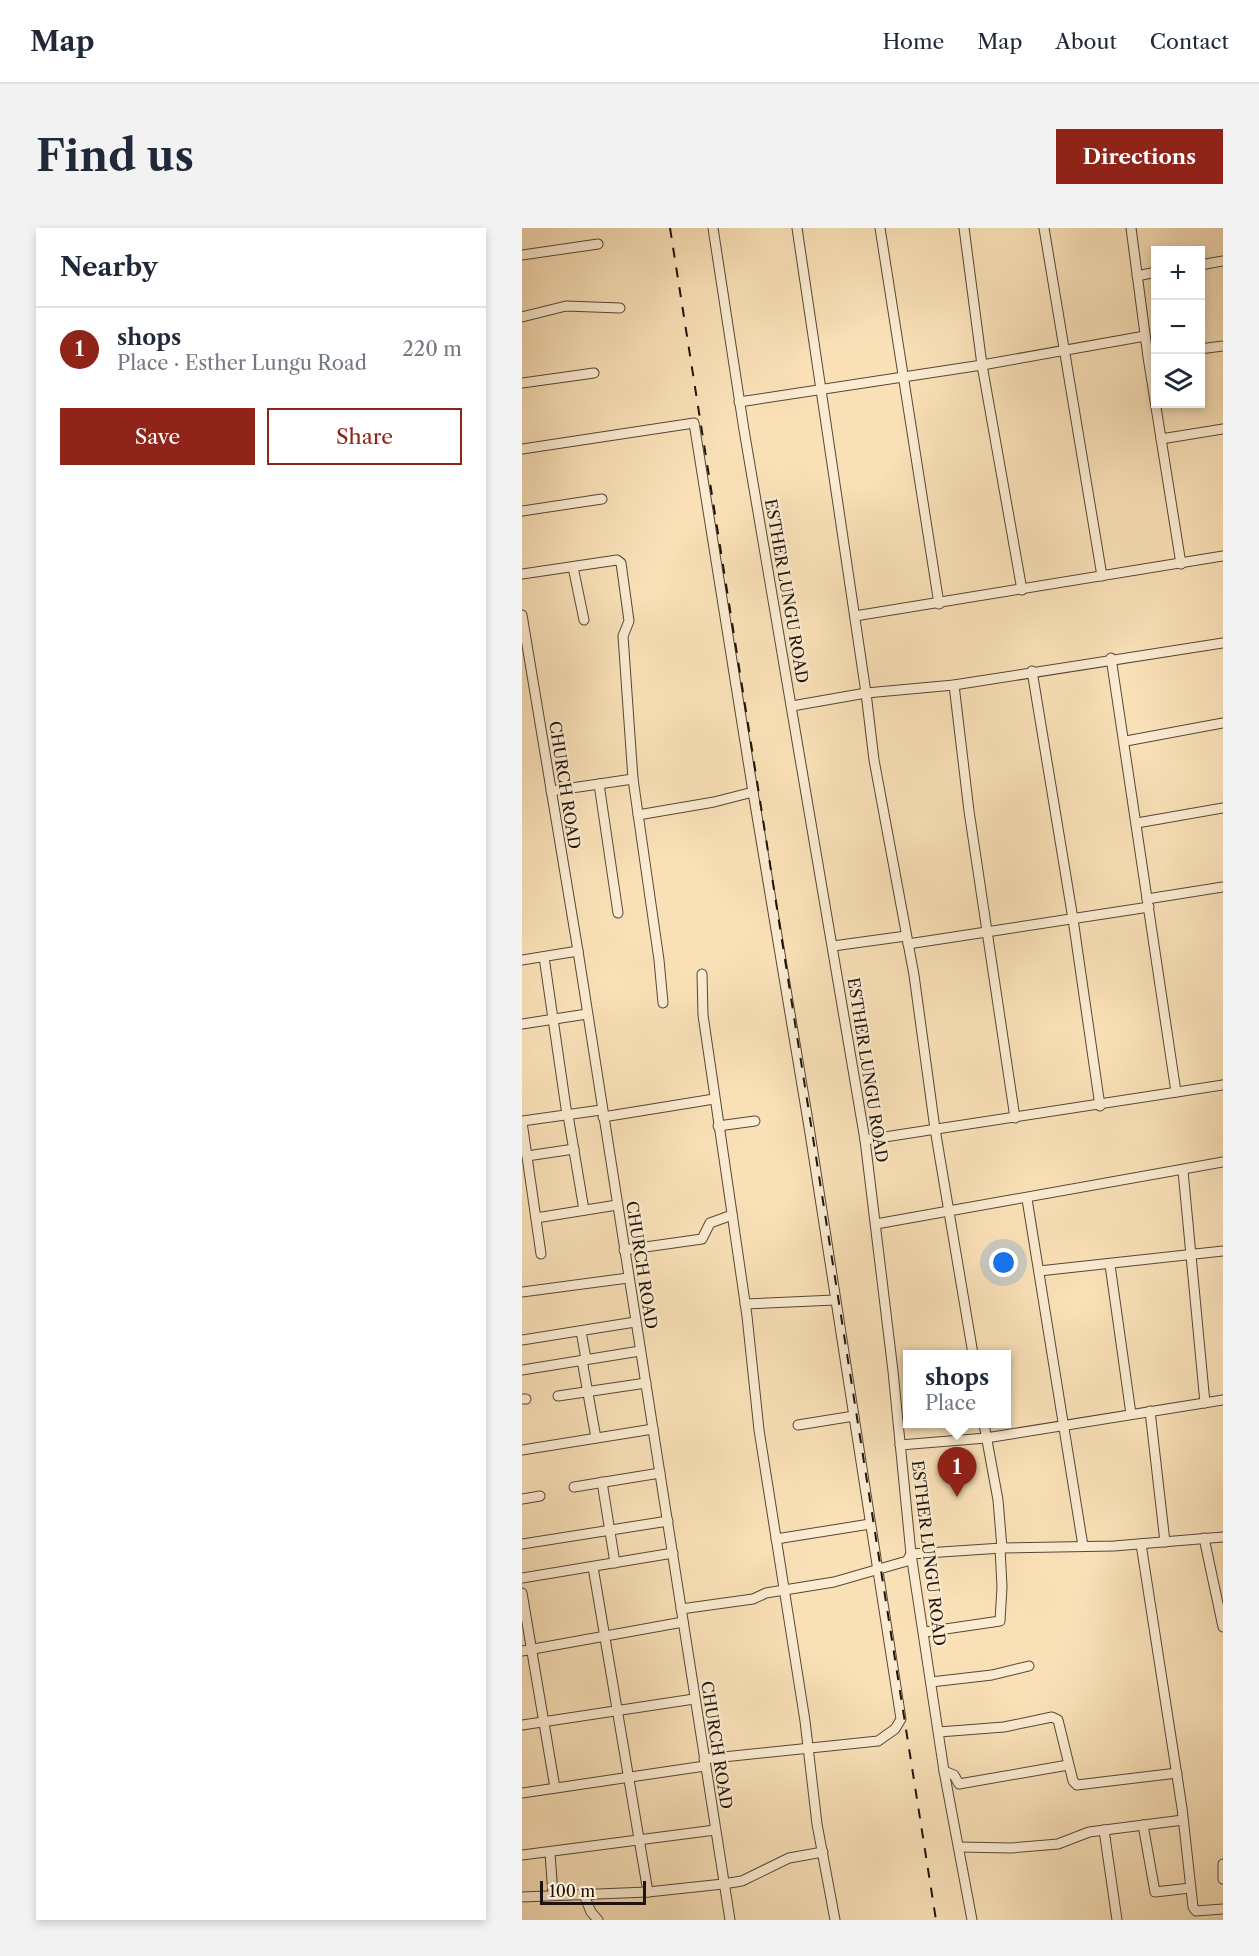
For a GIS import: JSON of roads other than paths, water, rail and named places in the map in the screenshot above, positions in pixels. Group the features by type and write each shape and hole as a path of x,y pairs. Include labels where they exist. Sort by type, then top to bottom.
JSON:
{"street":[{"name":"ESTHER LUNGU ROAD","path":"713,228 739,402 864,1140 876,1224 911,1554 925,1632 944,1772 972,1920"},
{"path":"797,228 822,388 874,760 907,940 948,1212 972,1350"},
{"path":"880,228 939,604"},
{"path":"964,228 982,365 1022,590"},
{"path":"1044,228 1102,576"},
{"path":"1131,228 1145,336 1151,354"},
{"path":"522,255 598,244"},
{"path":"1205,264 1223,261"},
{"path":"1137,276 1151,273"},
{"path":"522,317 566,306 620,309"},
{"path":"739,402 982,365 1145,336"},
{"path":"1205,348 1223,345"},
{"path":"522,383 594,373"},
{"path":"1158,408 1181,564"},
{"path":"522,449 694,423 902,1719 895,1729 878,1741 704,1762 627,1778 522,1793"},
{"path":"1161,439 1223,429"},
{"path":"522,511 603,499"},
{"path":"855,616 1223,556"},
{"path":"522,574 617,560 621,563 629,621 623,636 633,779 663,1003"},
{"path":"573,567 584,620"},
{"name":"CHURCH ROAD","path":"522,615 674,1553 694,1699 730,1920"},
{"path":"792,706 866,693 954,685 1111,658 1223,643"},
{"path":"1111,658 1126,741 1176,1092"},
{"path":"1032,671 1073,919 1100,1106"},
{"path":"954,685 969,811 1015,1118"},
{"path":"1126,741 1223,723"},
{"path":"551,791 633,779"},
{"path":"599,784 618,913"},
{"path":"638,815 714,802 753,792"},
{"path":"1137,823 1223,808"},
{"path":"832,946 988,932 1073,919 1223,887"},
{"path":"522,960 578,951"},
{"path":"544,957 584,1210"},
{"path":"702,974 703,1015 745,1304 759,1430 835,1920"},
{"path":"522,1024 587,1014"},
{"path":"864,1140 1100,1106 1223,1085"},
{"path":"541,1254 522,1122 714,1099"},
{"path":"718,1126 755,1121"},
{"path":"527,1156 574,1149"},
{"path":"876,1224 1027,1199 1223,1162"},
{"path":"1183,1171 1204,1403"},
{"path":"1027,1199 1083,1546"},
{"path":"536,1218 617,1205"},
{"path":"624,1250 702,1239 710,1223 732,1215"},
{"path":"1039,1271 1223,1251"},
{"path":"1110,1264 1131,1414"},
{"path":"522,1292 628,1278"},
{"path":"745,1304 835,1300"},
{"path":"522,1340 635,1323"},
{"path":"581,1331 596,1438"},
{"path":"522,1370 640,1350"},
{"path":"558,1396 646,1383"},
{"path":"900,1445 986,1438 1065,1427 1223,1400"},
{"path":"1150,1411 1165,1542"},
{"path":"798,1425 854,1416"},
{"path":"925,1632 1000,1621 1002,1587 998,1500 985,1428"},
{"path":"522,1450 653,1429"},
{"path":"574,1487 660,1473"},
{"path":"602,1482 615,1563"},
{"path":"522,1499 540,1496"},
{"path":"522,1544 668,1521"},
{"path":"776,1539 870,1524"},
{"path":"681,1609 753,1599 766,1593 834,1582 907,1561 911,1554 1001,1548 1141,1544 1223,1537"},
{"path":"1204,1538 1223,1627"},
{"path":"1141,1544 1177,1773 1194,1910 1223,1909"},
{"path":"522,1578 674,1553"},
{"path":"593,1567 648,1892"},
{"path":"522,1593 527,1651 545,1721 555,1788"},
{"path":"527,1651 683,1622"},
{"path":"931,1682 993,1675 1023,1670 1029,1666"},
{"path":"522,1725 694,1699"},
{"path":"939,1732 1004,1727 1052,1717 1058,1720 1068,1765 1073,1781 1077,1785 1177,1773"},
{"path":"944,1772 954,1775 959,1784 1068,1765"},
{"path":"959,1847 1011,1848 1058,1845 1081,1834 1183,1820"},
{"path":"1143,1825 1155,1892 1190,1888"},
{"path":"522,1856 715,1830"},
{"path":"1104,1830 1117,1920"},
{"path":"522,1897 648,1892 723,1884 742,1881 789,1858 823,1852"},
{"path":"550,1853 553,1895"},
{"path":"1223,1864 1223,1879"},
{"path":"584,1894 591,1912 598,1920"}],"railway":[{"path":"670,228 936,1920"}],"place":[{"name":"shops","path":"957,1497"}]}
